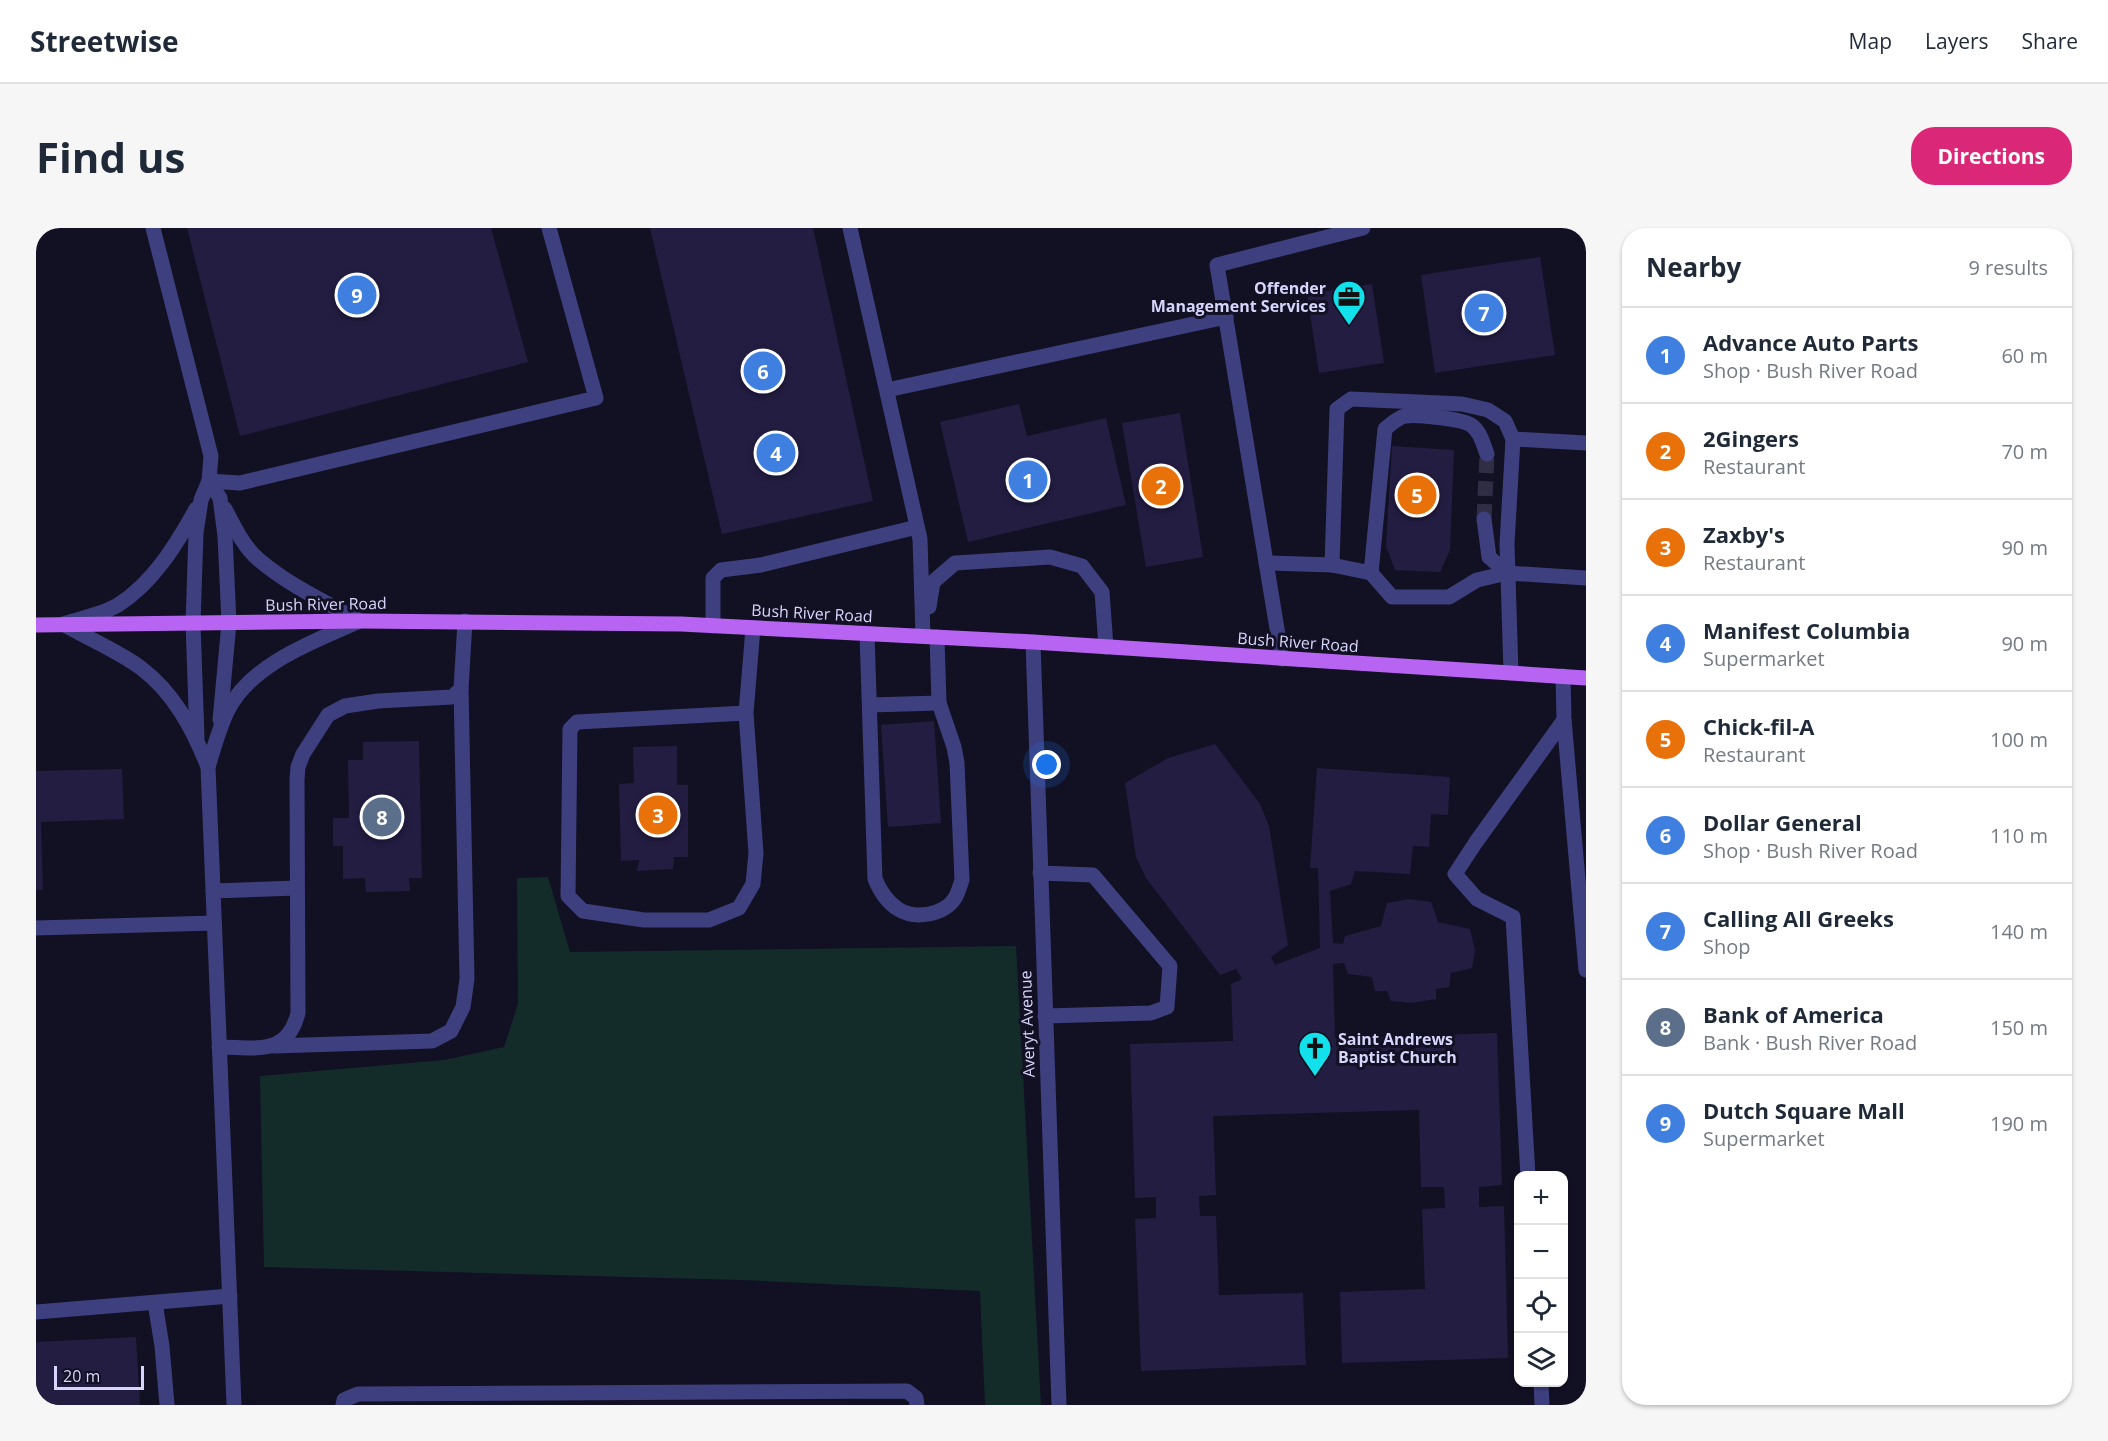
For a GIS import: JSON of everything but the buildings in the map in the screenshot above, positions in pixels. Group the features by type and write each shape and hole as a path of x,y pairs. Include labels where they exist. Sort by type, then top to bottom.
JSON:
{"main road":[{"name":"Bush River Road","path":"36,625 465,621 713,626 1033,642 1586,678"}],"street":[{"path":"63,624 117,605 152,576 180,537 209,482 211,456 153,228"},
{"path":"209,482 240,483 596,398 549,228"},
{"path":"850,228 920,539 939,703 957,763 962,880 955,897 947,907 931,914 914,914 900,910 880,891 875,879 867,634"},
{"path":"1282,659 1217,265 1363,228"},
{"path":"887,390 1226,317"},
{"path":"1332,565 1338,409 1351,399 1462,404 1488,410 1505,422 1513,440 1506,544 1511,673"},
{"path":"1371,573 1385,429 1405,416 1438,417 1470,424 1479,434 1486,454"},
{"path":"1513,440 1586,443"},
{"path":"209,482 237,531 256,557 294,586 360,621"},
{"path":"219,731 229,623 225,536 220,498"},
{"path":"197,738 193,623 196,533 201,500"},
{"path":"1484,519 1490,557 1507,573"},
{"path":"713,626 713,578 721,570 761,566 917,527"},
{"path":"930,637 933,582 955,563 1050,557 1082,566 1102,592 1106,647"},
{"path":"1266,563 1332,565 1371,573 1392,597 1449,597 1477,580 1507,573 1586,578"},
{"path":"208,767 229,708 248,685 274,663 300,647 360,621"},
{"path":"219,1047 432,1041 451,1032 463,1008 467,980 461,689 465,621"},
{"path":"63,624 139,666 159,683 182,712 197,738 208,767 234,1405"},
{"path":"746,713 577,722 570,729 568,897 583,912 644,920 709,920 739,908 753,885 756,854 746,713 753,628"},
{"name":"Averyt Avenue","path":"1033,642 1059,1405"},
{"path":"1563,676 1564,720 1586,970"},
{"path":"274,1047 286,1040 294,1028 298,1014 297,792 298,767 303,754 328,716 345,706 378,701 452,698 461,689"},
{"path":"870,705 939,703"},
{"path":"1528,1171 1513,917 1477,899 1455,874 1564,720"},
{"path":"1040,873 1093,875 1170,966 1167,1008 1151,1014 1045,1017"},
{"path":"213,891 297,888"},
{"path":"36,928 214,923"},
{"path":"36,1312 230,1296"},
{"path":"155,1303 162,1346 166,1405"},
{"path":"1541,1387 1542,1405"},
{"path":"343,1405 344,1400 358,1394 907,1391 916,1398 917,1405"}],"green space":[{"path":"548,877 570,952 1016,946 1041,1405 985,1405 980,1291 741,1280 264,1267 260,1076 444,1060 504,1047 518,1004 517,878"}],"tunnel":[{"path":"1484,519 1487,454"}],"place":[{"name":"Dutch Square Mall","path":"357,295"},
{"name":"Calling All Greeks","path":"1484,313"},
{"name":"Offender Management Services","path":"1349,326"},
{"name":"Dollar General","path":"763,371"},
{"name":"Manifest Columbia","path":"776,453"},
{"name":"Advance Auto Parts","path":"1028,480"},
{"name":"2Gingers","path":"1161,486"},
{"name":"Chick-fil-A","path":"1417,495"},
{"name":"Zaxby's","path":"658,815"},
{"name":"Bank of America","path":"382,817"},
{"name":"Saint Andrews Baptist Church","path":"1315,1077"}]}
